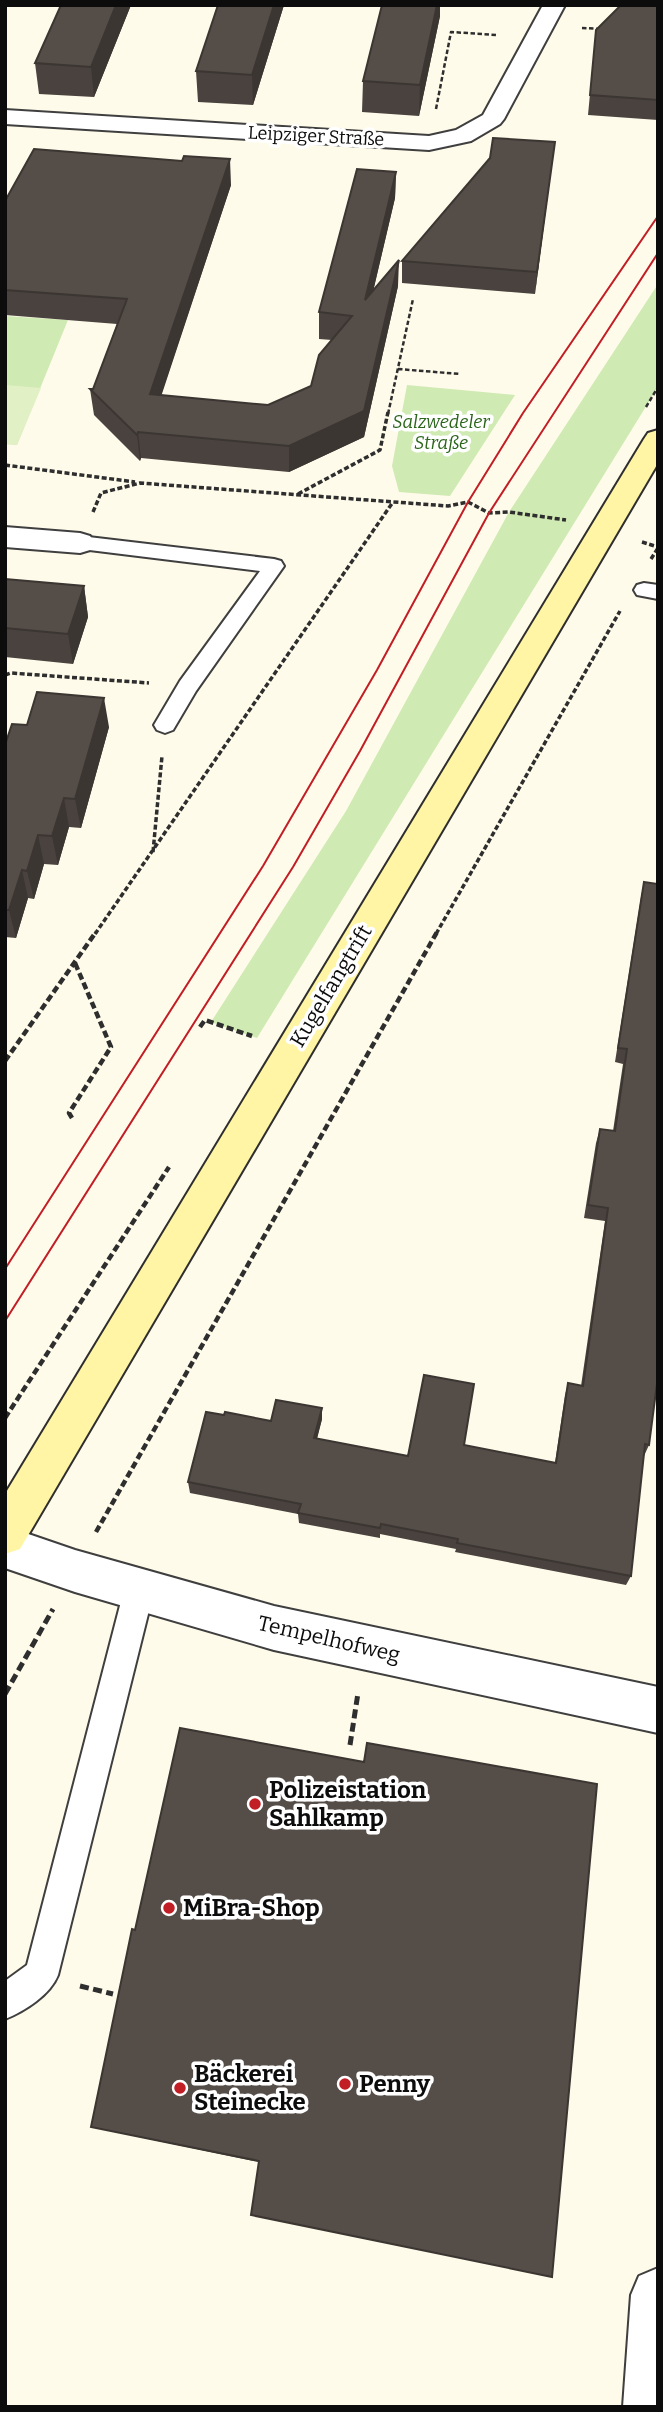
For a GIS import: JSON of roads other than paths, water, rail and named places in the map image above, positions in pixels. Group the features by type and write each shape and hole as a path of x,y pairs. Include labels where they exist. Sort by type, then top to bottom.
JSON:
{"street":[{"name":"Leipziger Straße","path":"5,117 429,143 463,136 492,119 544,23"},
{"name":"Kugelfangtrift","path":"5,1534 658,439"},
{"path":"5,537 80,543"},
{"name":"Tempelhofweg","path":"5,1548 274,1628 658,1710"},
{"path":"650,2407 658,2295"}],"lane":[{"path":"80,543 274,566 188,686 165,725"},
{"path":"5,2002 41,1975 139,1590"}],"tram line":[{"path":"5,1269 263,866 377,670 468,502 523,413 658,216"},
{"path":"5,1321 293,867 360,751 489,513 658,253"}],"place":[{"name":"Polizeistation Sahlkamp","path":"255,1804"},
{"name":"MiBra-Shop","path":"169,1908"},
{"name":"Penny","path":"345,2084"},
{"name":"Bäckerei Steinecke","path":"180,2088"}],"park label":[{"name":"Salzwedeler Straße","path":"441,432"}]}
